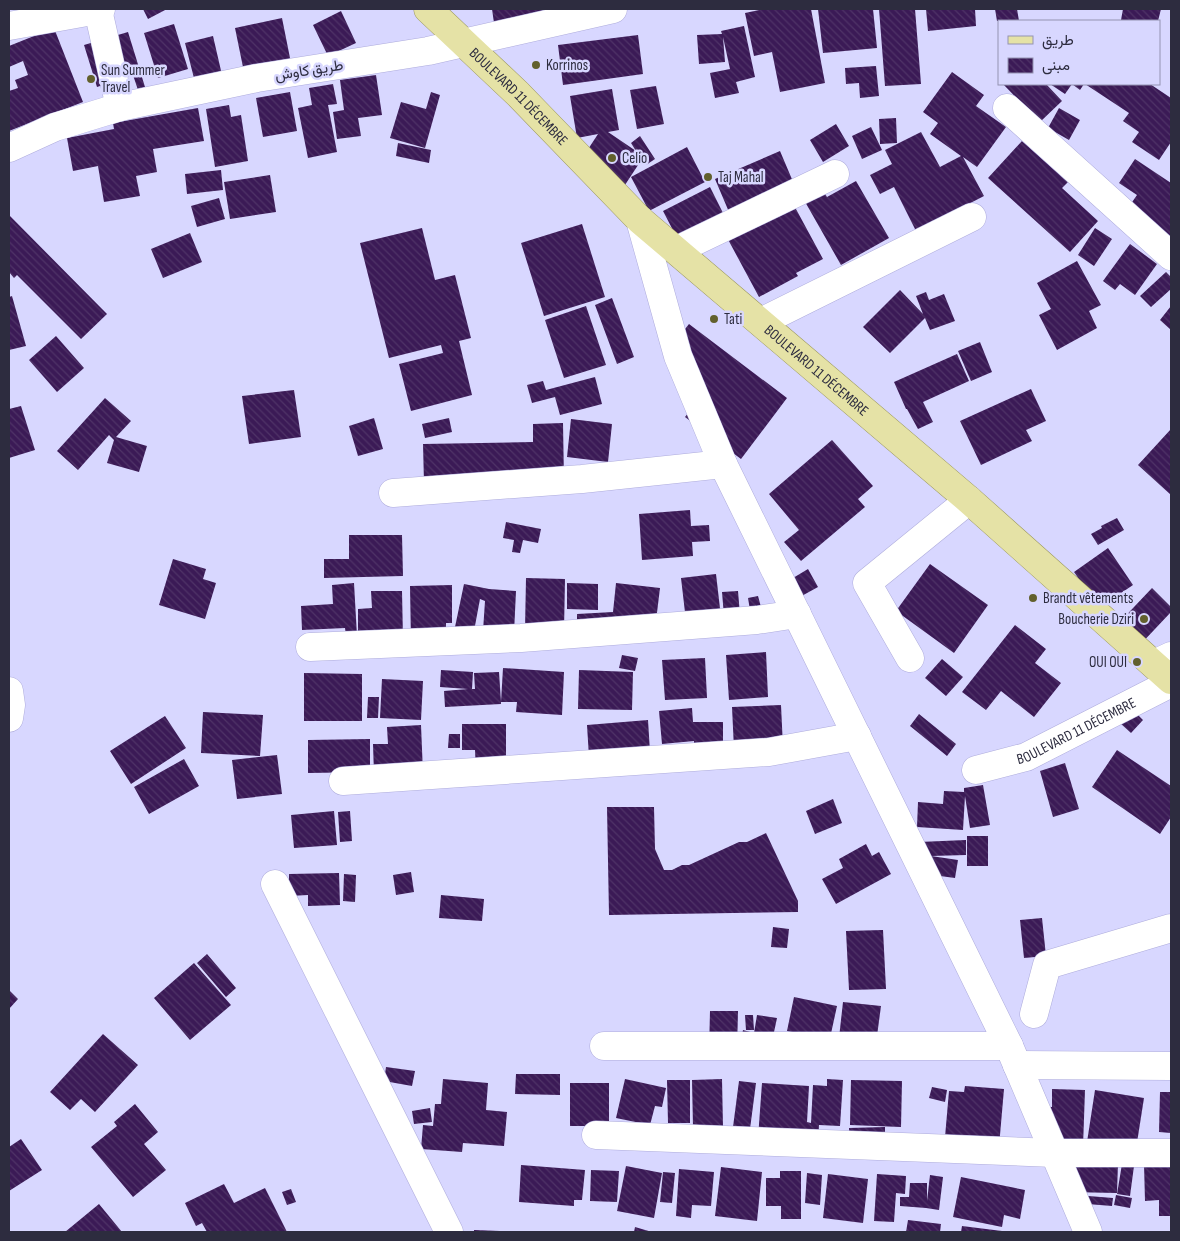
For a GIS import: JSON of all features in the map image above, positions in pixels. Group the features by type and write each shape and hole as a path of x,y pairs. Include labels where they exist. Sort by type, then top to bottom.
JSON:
{"main road":[{"name":"BOULEVARD 11 DÉCEMBRE","path":"428,9 518,94 640,220 1167,671"}],"street":[{"name":"طريق كاوش","path":"9,148 55,127 120,107 257,78 428,51 613,9"},
{"path":"9,26 99,10 120,107"},
{"path":"1007,108 1171,256"},
{"path":"677,250 835,174"},
{"path":"761,322 972,217"},
{"path":"640,220 678,356 723,464 1013,1055 1088,1232"},
{"path":"393,493 582,479 723,464"},
{"path":"910,658 867,583 969,500"},
{"path":"310,647 521,638 757,620 797,614"},
{"name":"BOULEVARD 11 DÉCEMBRE","path":"976,770 1026,757 1167,671"},
{"path":"9,691 11,704 9,718"},
{"path":"344,781 769,752 857,736"},
{"path":"276,884 449,1232"},
{"path":"1034,1014 1047,965 1171,928"},
{"path":"604,1046 1013,1055 1171,1066"},
{"path":"596,1135 1054,1153 1171,1153"}],"building":[{"path":"143,9 167,9 148,19"},
{"path":"492,9 568,9 494,23"},
{"path":"764,9 811,9 825,83 780,92 772,52 754,56 745,13"},
{"path":"818,9 873,9 877,48 823,53"},
{"path":"879,9 915,9 921,84 885,86"},
{"path":"926,9 975,9 976,26 928,31"},
{"path":"995,9 1017,9 1019,20 997,21"},
{"path":"1123,9 1161,9 1158,20 1121,20"},
{"path":"341,11 356,43 328,56 313,25"},
{"path":"282,18 291,63 244,72 235,28"},
{"path":"174,24 188,69 158,78 144,33"},
{"path":"744,26 755,77 736,82 739,93 715,98 710,73 730,69 723,37 725,62 699,64 697,35 722,34 721,31"},
{"path":"54,28 83,102 9,131 9,91 18,88 15,80 28,75 23,61 9,67 9,46"},
{"path":"128,32 145,87 138,90 133,75 97,87 84,45"},
{"path":"638,35 643,74 563,85 558,45"},
{"path":"213,36 222,75 195,82 185,43"},
{"path":"876,66 879,96 860,98 859,83 846,84 845,68"},
{"path":"952,72 984,95 976,106 1006,127 977,167 963,157 984,196 916,231 894,187 880,194 870,175 892,164 885,150 921,132 940,167 961,156 930,134 938,123 923,112"},
{"path":"376,75 382,115 358,118 361,136 337,139 333,112 344,110 340,80"},
{"path":"333,84 337,104 328,105 337,152 308,158 298,108 312,105 309,88"},
{"path":"1004,85 1047,85 1062,101 1040,122"},
{"path":"1052,85 1071,85 1065,94"},
{"path":"1073,85 1083,85 1080,90"},
{"path":"1087,85 1152,85 1171,98 1171,142 1159,160 1132,142 1139,132 1123,121 1129,113"},
{"path":"656,86 664,124 637,129 630,90"},
{"path":"612,89 619,130 608,132 636,151 631,143 640,136 655,159 646,165 642,159 623,188 581,160 598,134 577,138 570,96"},
{"path":"290,92 297,131 263,137 256,98"},
{"path":"431,92 440,95 425,148 390,138 401,102 426,109"},
{"path":"229,105 231,117 241,115 248,161 215,167 206,109"},
{"path":"198,108 204,141 153,149 157,172 136,176 140,196 104,202 98,166 73,171 67,138 114,129 113,123"},
{"path":"1059,108 1080,120 1069,140 1048,128"},
{"path":"896,118 897,143 880,144 879,119"},
{"path":"836,124 849,146 823,162 810,140"},
{"path":"871,127 882,150 862,159 852,136"},
{"path":"1022,141 1068,182 1062,188 1098,221 1070,252 988,178"},
{"path":"398,143 431,150 429,163 396,156"},
{"path":"687,147 705,182 649,211 631,177"},
{"path":"780,151 794,184 729,212 715,179"},
{"path":"1135,159 1171,183 1171,249 1128,208 1137,195 1119,183"},
{"path":"221,170 223,190 187,194 185,174"},
{"path":"270,175 276,212 230,219 224,182"},
{"path":"856,181 889,238 841,265 804,200 822,189 827,197"},
{"path":"710,187 723,213 676,236 663,211"},
{"path":"219,198 225,219 197,227 191,206"},
{"path":"790,198 823,259 796,273 798,276 759,297 724,232"},
{"path":"9,215 107,314 81,339 17,275 14,278 9,272"},
{"path":"582,224 605,297 544,316 521,243"},
{"path":"422,228 435,280 455,275 471,338 459,341 472,395 411,411 399,364 443,353 441,345 389,358 360,243"},
{"path":"1095,228 1112,239 1094,266 1078,255"},
{"path":"190,233 202,262 163,278 151,249"},
{"path":"1130,244 1157,264 1135,295 1120,284 1115,290 1103,281"},
{"path":"1077,261 1101,305 1089,311 1097,328 1057,350 1039,315 1051,309 1037,283"},
{"path":"1166,272 1171,277 1171,289 1151,307 1140,296"},
{"path":"900,290 923,314 916,296 926,292 929,300 944,294 955,321 930,330 925,318 890,353 863,327"},
{"path":"12,296 26,346 9,350 9,297"},
{"path":"612,298 634,357 617,364 595,305"},
{"path":"586,306 606,365 564,378 545,320"},
{"path":"1171,306 1171,330 1160,320"},
{"path":"689,324 787,398 741,459 685,417 700,398 666,353"},
{"path":"56,336 84,368 57,392 29,360"},
{"path":"980,342 992,372 971,381 958,351"},
{"path":"957,354 969,381 923,402 933,422 918,429 906,409 894,382"},
{"path":"595,377 602,404 560,415 555,397 532,403 527,385 543,381 546,390"},
{"path":"1031,389 1046,421 1026,430 1032,441 981,465 960,421"},
{"path":"294,390 301,437 249,444 242,396"},
{"path":"105,398 131,421 116,437 147,446 139,472 107,463 114,440 109,435 78,470 57,451"},
{"path":"21,406 35,450 9,458 9,409"},
{"path":"374,418 383,449 358,456 349,426"},
{"path":"449,418 452,432 425,438 422,424"},
{"path":"571,419 612,424 608,462 567,457"},
{"path":"563,423 564,481 424,483 423,444 533,442 533,424"},
{"path":"1171,429 1171,495 1138,465"},
{"path":"832,440 873,486 858,499 865,507 801,561 784,542 799,530 769,494"},
{"path":"690,510 691,526 709,525 710,541 692,542 693,556 642,560 639,514"},
{"path":"1117,518 1124,530 1098,545 1091,534 1102,528 1101,526"},
{"path":"506,522 541,529 538,543 523,540 520,553 512,552 514,540 503,538"},
{"path":"349,535 402,535 403,576 324,578 324,559 349,559"},
{"path":"1108,548 1133,585 1093,612 1084,586 1074,572"},
{"path":"173,559 206,569 203,579 216,583 205,619 159,605"},
{"path":"930,564 988,605 954,653 896,611"},
{"path":"808,569 818,587 798,598 788,581"},
{"path":"716,574 721,617 686,621 681,578"},
{"path":"526,578 565,579 564,630 525,629"},
{"path":"354,583 357,636 346,637 345,628 302,630 301,606 333,604 332,585"},
{"path":"567,583 598,584 598,610 567,609"},
{"path":"616,583 660,588 655,629 577,626 577,614 613,612"},
{"path":"464,584 489,589 516,591 514,633 483,631 485,601 480,599 474,631 455,627"},
{"path":"452,585 452,623 446,623 446,641 411,641 410,586"},
{"name":"Boucherie Dziri","path":"1152,588 1171,607 1171,612 1138,647 1116,626"},
{"path":"371,591 402,591 403,639 358,639 358,609 372,608"},
{"path":"738,591 740,615 724,616 722,592"},
{"path":"758,596 761,607 750,610 748,598"},
{"path":"1015,625 1046,649 1035,663 1061,683 1034,717 1001,691 986,710 962,692"},
{"path":"766,652 768,697 729,700 726,655"},
{"path":"622,655 638,658 635,671 619,668"},
{"path":"705,658 707,698 665,700 662,660"},
{"path":"942,659 963,677 946,696 925,678"},
{"path":"503,668 564,672 562,715 516,712 517,702 501,702"},
{"path":"441,670 473,672 472,689 475,689 474,673 499,672 501,704 445,707 444,691 468,689 440,687"},
{"path":"579,670 633,672 632,710 578,709"},
{"path":"304,673 362,674 362,721 304,721"},
{"path":"382,679 423,681 421,720 380,718"},
{"path":"368,697 379,697 378,718 367,718"},
{"path":"781,705 783,747 734,749 732,707"},
{"path":"692,708 693,722 723,722 723,751 694,751 694,741 662,744 659,711"},
{"path":"1132,709 1143,720 1131,733 1120,723"},
{"path":"203,712 263,715 260,756 201,753"},
{"path":"919,714 956,744 947,756 910,726"},
{"path":"165,716 186,748 131,784 110,751"},
{"path":"648,720 650,752 589,757 587,725"},
{"path":"462,724 506,724 506,772 476,771 475,750 462,750"},
{"path":"421,725 423,773 374,774 373,744 388,744 387,727"},
{"path":"449,734 460,734 460,748 448,748"},
{"path":"370,739 370,772 308,773 308,740"},
{"path":"1117,750 1171,786 1171,817 1160,834 1092,787"},
{"path":"277,755 282,794 237,799 232,760"},
{"path":"184,759 199,786 149,814 134,787"},
{"path":"1065,763 1079,809 1053,817 1040,771"},
{"path":"983,785 990,825 970,828 965,796 963,830 917,827 918,802 943,804 944,791 964,792 964,788"},
{"path":"833,799 842,823 815,834 806,811"},
{"path":"607,807 654,807 655,849 664,870 672,870 682,865 689,865 739,842 747,842 766,833 798,901 798,912 609,915"},
{"path":"334,811 337,845 294,848 291,815"},
{"path":"350,811 352,841 340,842 338,812"},
{"path":"967,836 988,836 988,866 967,866"},
{"path":"966,840 966,855 931,856 958,860 955,878 925,874 919,842"},
{"path":"866,844 872,856 879,852 891,874 836,904 822,879 843,868 839,859"},
{"path":"411,872 414,892 396,895 393,875"},
{"path":"339,873 340,905 308,906 308,895 289,896 289,874"},
{"path":"344,874 356,875 355,902 343,901"},
{"path":"441,895 484,899 482,921 439,918"},
{"path":"1042,918 1046,956 1024,958 1020,920"},
{"path":"773,927 789,929 787,948 771,947"},
{"path":"883,930 886,989 849,990 846,931"},
{"path":"207,954 236,988 226,997 197,963"},
{"path":"194,963 231,1005 190,1040 154,998"},
{"path":"9,990 18,999 9,1009"},
{"path":"794,997 837,1006 827,1052 802,1034 787,1031"},
{"path":"843,1002 881,1006 875,1051 838,1047"},
{"path":"710,1011 738,1011 737,1051 709,1051"},
{"path":"745,1015 753,1015 754,1030 746,1030"},
{"path":"757,1015 777,1018 770,1051 740,1045 743,1030 754,1033"},
{"path":"103,1034 138,1065 95,1112 81,1099 70,1110 50,1092"},
{"path":"386,1067 415,1071 412,1086 384,1081"},
{"path":"516,1074 560,1074 560,1095 515,1094"},
{"path":"443,1079 488,1083 486,1110 507,1112 504,1146 463,1143 462,1152 421,1149 423,1125 433,1126 435,1104 441,1104"},
{"path":"625,1079 666,1088 662,1107 655,1106 650,1125 616,1118"},
{"path":"722,1079 723,1127 693,1127 692,1080"},
{"path":"827,1079 843,1080 840,1126 819,1125 818,1142 758,1138 762,1083 809,1086 807,1122 811,1123 813,1085 827,1086"},
{"path":"667,1080 690,1080 690,1123 668,1123"},
{"path":"851,1080 902,1081 901,1127 850,1125"},
{"path":"739,1081 756,1083 750,1129 733,1127"},
{"path":"570,1083 609,1083 609,1126 570,1126"},
{"path":"965,1086 1004,1089 998,1158 945,1137 949,1091 964,1092"},
{"path":"932,1087 947,1090 945,1102 929,1098"},
{"path":"1052,1089 1085,1090 1083,1147 1043,1145 1044,1107 1052,1107"},
{"path":"1095,1090 1144,1098 1136,1149 1087,1142"},
{"path":"1160,1092 1171,1092 1171,1133 1159,1132"},
{"path":"135,1104 158,1132 144,1144 166,1170 133,1197 91,1147 117,1126 114,1122"},
{"path":"430,1108 432,1122 414,1124 412,1111"},
{"path":"885,1127 885,1149 850,1150 849,1128"},
{"path":"21,1139 42,1170 9,1191 9,1147"},
{"path":"1069,1162 1118,1163 1117,1193 1068,1192"},
{"path":"1122,1164 1134,1166 1130,1196 1117,1194"},
{"path":"1144,1164 1171,1164 1171,1216 1159,1216 1159,1200 1145,1201"},
{"path":"521,1165 585,1170 582,1200 574,1200 574,1206 519,1202"},
{"path":"626,1166 662,1173 654,1218 617,1211"},
{"path":"721,1167 762,1172 757,1221 715,1216"},
{"path":"679,1169 714,1172 711,1206 692,1205 691,1218 676,1216"},
{"path":"591,1170 619,1171 617,1202 590,1201"},
{"path":"780,1171 801,1171 801,1219 781,1219 781,1206 766,1206 766,1178 780,1178"},
{"path":"663,1172 675,1173 672,1203 660,1202"},
{"path":"807,1173 822,1175 820,1205 805,1203"},
{"path":"828,1174 868,1179 863,1223 823,1218"},
{"path":"877,1174 906,1176 905,1194 896,1193 894,1222 874,1221"},
{"path":"930,1175 943,1177 939,1210 900,1206 900,1197 909,1197 910,1183 927,1183 927,1201"},
{"path":"961,1177 1025,1190 1020,1219 1004,1215 1002,1227 953,1217"},
{"path":"224,1184 234,1203 265,1188 287,1232 207,1232 202,1223 196,1226 185,1203"},
{"path":"291,1189 296,1202 287,1205 282,1192"},
{"path":"1076,1195 1113,1198 1112,1206 1075,1203"},
{"path":"1116,1195 1132,1198 1130,1208 1114,1205"},
{"path":"99,1204 122,1232 65,1232"},
{"path":"908,1220 941,1224 940,1232 906,1232"},
{"path":"962,1226 1002,1231 1002,1232 961,1232"},
{"path":"635,1227 652,1232 634,1232"},
{"path":"474,1230 500,1231 500,1232 474,1232"}],"place":[{"name":"Korrinos","path":"536,65"},
{"name":"Sun Summer Travel","path":"91,79"},
{"name":"Celio","path":"612,158"},
{"name":"Taj Mahal","path":"708,177"},
{"name":"Tati","path":"714,319"},
{"name":"Brandt vêtements","path":"1033,598"},
{"name":"Boucherie Dziri","path":"1144,619"},
{"name":"OUI OUI","path":"1137,662"}]}
